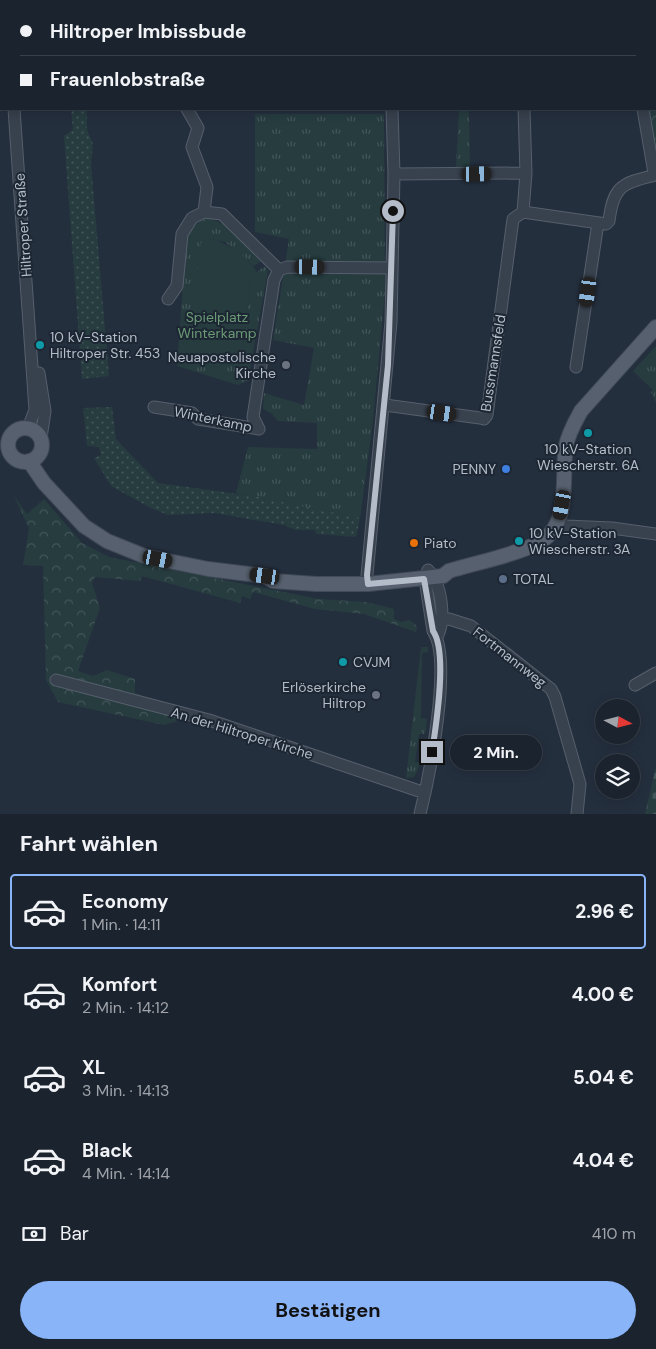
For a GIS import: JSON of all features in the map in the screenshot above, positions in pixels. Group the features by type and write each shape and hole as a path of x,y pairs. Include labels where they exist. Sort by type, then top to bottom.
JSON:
{"main road":[{"path":"34,458 42,445 41,438 33,430 28,428 6,433 4,447 16,459 34,458 42,462 73,516 92,532 128,552 208,569 265,576 272,574 368,579 430,575 441,567 449,571 540,542 554,528 558,522 562,505 566,443 574,422 581,411 656,327"}],"street":[{"name":"Hiltroper Straße","path":"14,110 32,342 35,410 28,428"},
{"path":"188,110 198,128 192,147 207,187 204,212"},
{"path":"368,579 384,405 392,268 394,174 392,110"},
{"name":"Bussmannsfeld","path":"384,405 484,418 514,219 523,212 526,173 524,110"},
{"path":"523,212 606,224 609,222 614,198 620,188 629,181 652,176 654,172 643,110"},
{"path":"394,174 526,173"},
{"path":"168,299 177,286 182,234 192,218 204,212 222,214 279,270 287,266 392,268"},
{"path":"576,368 598,223"},
{"name":"Winterkamp","path":"154,407 192,413 198,419 259,429 253,417 274,280 279,270"},
{"name":"Hiltroper Straße","path":"32,342 45,411 41,438"},
{"path":"558,522 566,526 612,528 656,534"},
{"path":"420,814 425,794 439,697 437,637 441,631 436,621 430,575"},
{"name":"Fortmannweg","path":"436,621 450,618 471,626 551,689 580,784 577,814"},
{"path":"635,684 656,673"},
{"name":"An der Hiltroper Kirche","path":"56,680 209,720 425,794"}],"green space":[{"path":"71,110 87,110 87,130 93,144 91,164 109,376 82,379 64,136 73,130"},
{"path":"459,110 469,110 470,167 456,169"},
{"path":"649,110 656,110 656,150"},
{"path":"255,114 384,114 385,291 373,421 360,518 236,493 248,447 317,449 317,423 278,421 271,413 263,409 264,393 304,405 314,348 273,340 289,239 255,232"},
{"path":"209,218 227,226 261,261 254,266 225,242 206,239 201,243 241,364 250,283 257,272 265,266 268,271 248,380 238,385 177,366 186,242 194,226 200,221"},
{"name":"Spielplatz Winterkamp","path":"206,239 220,242 235,250 248,261 257,273 250,283 241,364 185,355 201,243"},
{"path":"656,346 656,403 651,392 653,390 633,371"},
{"path":"112,407 116,439 158,483 253,496 360,518 356,537 316,534 315,530 296,530 284,525 215,513 168,515 149,507 111,486 94,458 101,455 99,447 87,446 83,408"},
{"path":"14,496 27,514 44,499 82,543 109,557 319,599 366,602 394,609 394,619 401,622 409,620 417,626 416,632 364,614 315,609 253,592 250,599 242,596 240,603 142,576 140,581 95,577 92,583 100,608 78,671 93,676 107,670 135,679 135,693 180,709 177,721 164,725 58,702 46,680 43,566 23,565 29,528"},
{"path":"421,647 428,647 428,652 422,653 421,718 427,719 425,734 419,734 415,762 421,763 414,777 406,778"},
{"path":"656,767 656,814 645,814"}],"place":[{"name":"10 kV-Station Hiltroper Str. 453","path":"40,345"},
{"name":"Neuapostolische Kirche","path":"286,365"},
{"name":"10 kV-Station Wiescherstr. 6A","path":"588,433"},
{"name":"PENNY","path":"506,469"},
{"name":"10 kV-Station Wiescherstr. 3A","path":"519,541"},
{"name":"Piato","path":"414,543"},
{"name":"TOTAL","path":"503,579"},
{"name":"CVJM","path":"343,662"},
{"name":"Erlöserkirche Hiltrop","path":"376,695"}],"route":[{"path":"393,211 391,322 388,365 367,575 368,584 424,579 433,631 437,637 440,678 432,752"}]}
